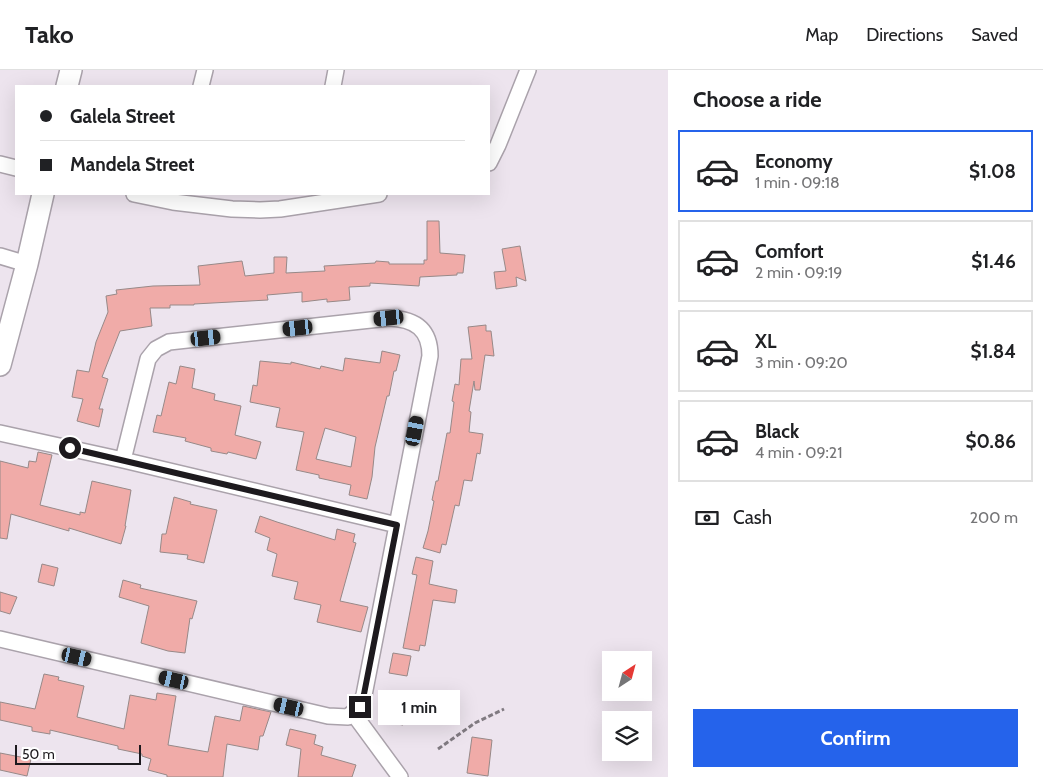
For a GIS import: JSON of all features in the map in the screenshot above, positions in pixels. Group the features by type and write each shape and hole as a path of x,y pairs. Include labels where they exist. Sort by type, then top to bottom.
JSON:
{"street":[{"path":"67,85 71,70"},
{"path":"201,85 205,70"},
{"path":"333,85 336,70"},
{"path":"490,161 528,70"},
{"path":"0,164 15,168"},
{"path":"0,365 27,264 43,195"},
{"path":"144,195 174,198 232,209 260,210 280,209 309,199 365,195"},
{"path":"0,256 27,264"},
{"path":"0,639 328,716 348,717 360,707 430,356 430,347 423,331 410,321 389,318 169,342 162,345 148,359 123,460"},
{"path":"0,433 397,525"},
{"path":"353,713 400,777"}],"path":[{"path":"438,749 475,723 504,709"}],"building":[{"path":"427,221 439,221 440,253 465,255 463,273 420,277 419,286 370,283 370,286 349,287 350,300 327,302 327,299 302,302 302,292 267,295 268,300 170,305 170,308 150,308 152,326 120,331 102,377 108,379 99,409 103,409 99,427 77,421 83,399 72,397 77,370 89,372 96,342 108,312 106,296 117,294 116,290 153,286 200,285 198,266 242,261 245,276 274,273 274,257 287,257 286,273 325,271 324,266 375,263 376,261 389,262 389,264 424,264 424,260 427,260"},
{"path":"520,246 526,281 516,277 517,286 496,289 494,272 506,271 502,249"},
{"path":"486,325 486,331 491,331 494,356 485,355 480,390 475,390 474,381 469,411 471,412 469,432 483,434 480,454 477,453 472,481 464,480 459,506 455,505 446,545 442,544 440,553 423,548 447,433 450,433 455,384 459,385 461,359 472,359 468,327"},
{"path":"382,351 400,355 396,371 394,371 389,396 387,396 375,447 372,477 367,499 349,495 351,485 319,478 319,475 296,470 304,432 276,427 280,408 250,402 253,385 257,386 260,361 291,364 291,362 320,369 321,366 343,371 345,358 380,363","holes":["325,428 356,437 351,467 316,459"]},
{"path":"180,366 195,369 192,388 215,394 214,400 241,406 235,435 261,442 256,459 228,452 227,454 211,451 211,448 185,441 186,438 153,432 157,415 161,416 169,382 176,384"},
{"path":"38,452 52,455 40,505 80,515 80,512 85,513 92,481 131,490 126,526 121,544 69,528 69,531 11,514 7,539 0,538 0,461 28,468 29,461 36,462"},
{"path":"174,497 191,502 190,504 217,510 204,563 187,559 188,555 160,552 162,534 166,534"},
{"path":"260,516 335,540 337,529 355,534 353,542 356,543 340,601 368,607 361,632 317,622 321,605 294,599 298,582 272,576 277,554 267,550 270,538 255,532"},
{"path":"416,557 433,561 429,584 457,590 455,603 433,600 425,646 420,645 419,651 403,648 417,575 412,574"},
{"path":"42,564 58,568 54,586 38,582"},
{"path":"123,580 141,585 140,588 197,601 192,619 190,618 185,653 168,651 141,643 149,606 119,597"},
{"path":"0,592 17,597 10,614 0,611"},
{"path":"393,653 411,656 407,676 389,673"},
{"path":"44,674 59,677 58,680 84,686 77,717 124,729 130,695 156,700 157,693 176,696 168,745 208,752 215,716 240,721 243,706 271,712 263,736 260,736 258,750 227,744 223,777 167,777 167,775 148,770 151,759 142,756 142,754 118,749 118,746 50,730 50,734 32,731 32,727 0,720 0,702 35,709"},
{"path":"390,704 407,708 403,725 386,722"},
{"path":"290,729 316,735 314,744 323,747 321,755 356,765 352,777 298,777 301,749 286,745"},
{"path":"472,737 492,740 488,776 467,773"},
{"path":"0,753 31,759 27,776 0,770"}],"route":[{"path":"70,448 397,525 360,707"}]}
